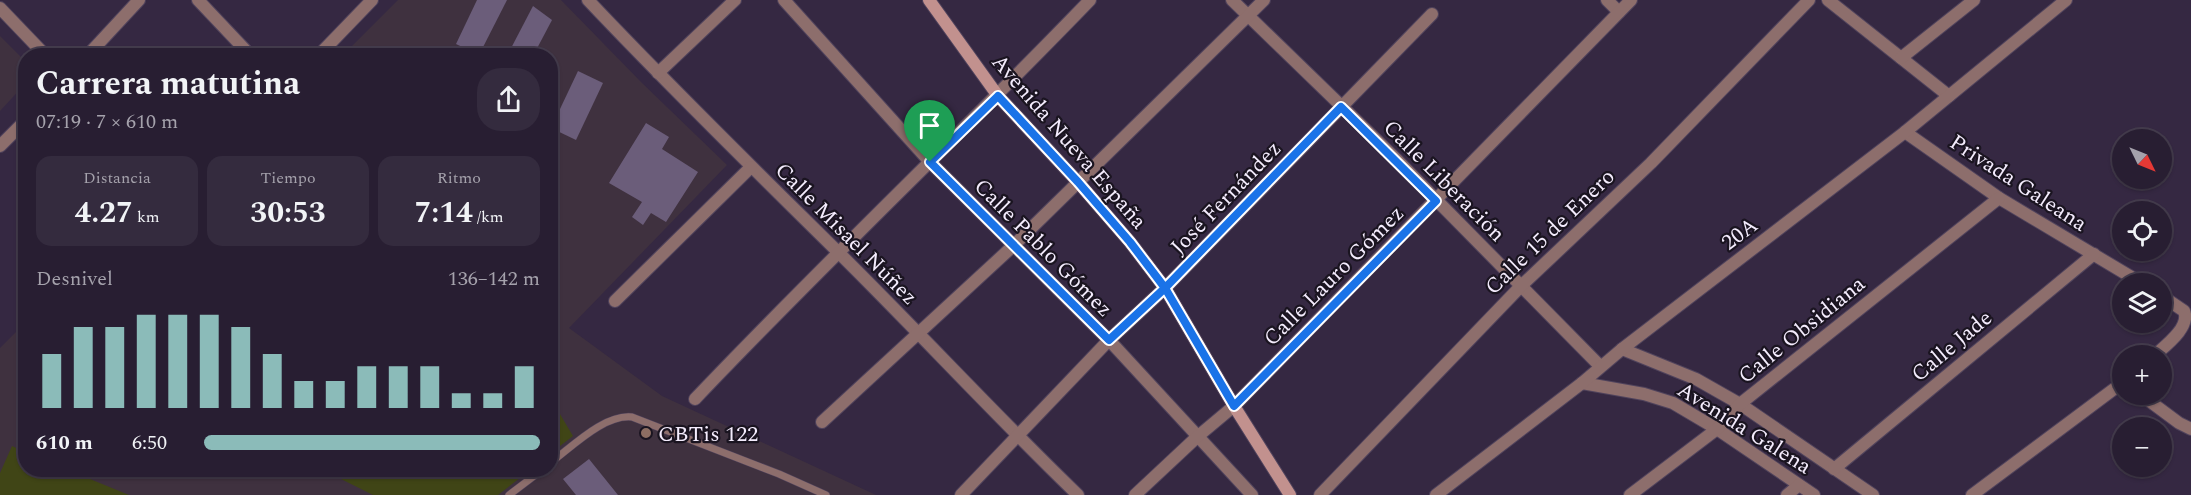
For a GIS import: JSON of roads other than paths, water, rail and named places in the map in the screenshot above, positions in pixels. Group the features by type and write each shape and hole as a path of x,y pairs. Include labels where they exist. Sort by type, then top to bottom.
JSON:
{"main road":[{"name":"Avenida Nueva España","path":"929,0 998,96 1078,182 1130,242 1165,288 1234,406 1290,495"}],"street":[{"path":"94,48 139,0"},
{"path":"198,0 243,48"},
{"path":"326,48 372,0"},
{"name":"Calle Misael Núñez","path":"588,0 1017,436 1078,495"},
{"path":"658,73 735,0"},
{"name":"Calle Pablo Gómez","path":"784,0 930,162 1109,340 1252,495"},
{"path":"695,399 768,322 998,96 1090,0"},
{"name":"Calle Liberación","path":"1232,0 1600,366"},
{"path":"822,422 1013,246 1264,0"},
{"path":"1607,0 1619,12"},
{"name":"Calle Lauro Gómez","path":"1135,495 1234,406 1631,0"},
{"name":"Calle 15 de Enero","path":"1320,495 1521,286 1651,163 1809,0"},
{"path":"1828,0 1949,96"},
{"path":"1901,58 1974,0"},
{"name":"20A","path":"1436,495 1905,132 2066,0"},
{"path":"0,8 38,48"},
{"name":"José Fernández","path":"961,495 1109,340 1165,288 1432,15"},
{"path":"0,146 18,128"},
{"name":"Privada Galeana","path":"1905,132 1999,198 2125,273"},
{"path":"615,301 751,167"},
{"name":"Calle Obsidiana","path":"1630,495 1717,429 1740,404 1999,198"},
{"name":"Calle Jade","path":"1834,469 2094,254"},
{"path":"2166,345 2184,329 2188,322 2184,311 2172,303"},
{"name":"Avenida Galena","path":"1622,349 1696,379 1740,404 1873,495"},
{"name":"Avenida Galena","path":"1582,383 1644,394 1673,403 1717,429 1814,495"},
{"path":"1972,495 2112,390"},
{"path":"2155,405 2191,429"},
{"path":"1787,495 1799,484"}],"lane":[{"path":"558,457 604,422 626,416 778,474 826,495"},
{"path":"509,495 533,477"}],"place":[{"name":"CBTis 122","path":"646,433"}]}
